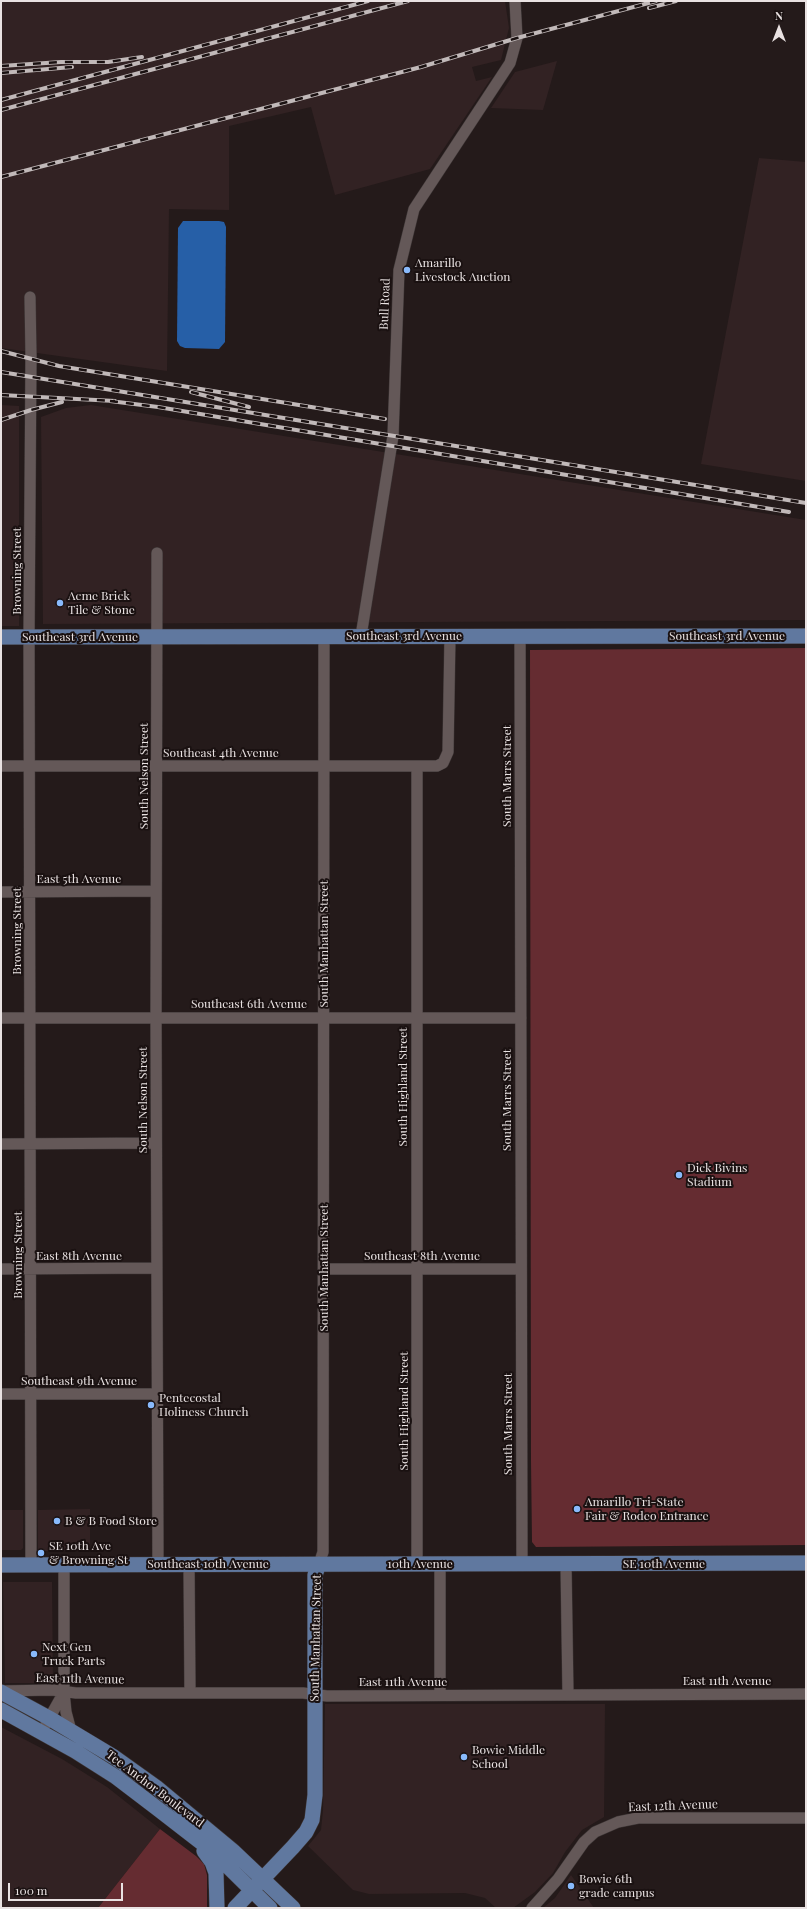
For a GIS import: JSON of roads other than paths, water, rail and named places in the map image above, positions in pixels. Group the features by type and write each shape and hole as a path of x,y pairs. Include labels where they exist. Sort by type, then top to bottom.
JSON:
{"main road":[{"name":"Southeast 3rd Avenue","path":"1,637 806,636"},
{"name":"10th Avenue","path":"319,1564 522,1564"},
{"name":"Southeast 10th Avenue","path":"1,1565 319,1564"},
{"name":"South Manhattan Street","path":"235,1908 306,1832 312,1820 315,1795 315,1575 319,1564"},
{"name":"SE 10th Avenue","path":"522,1564 806,1564"},
{"name":"Tee Anchor Boulevard","path":"1,1691 50,1718 114,1757 156,1787 196,1819 293,1908"},
{"name":"Tee Anchor Boulevard","path":"1,1710 42,1731 116,1778 211,1850 270,1908"},
{"path":"194,1838 212,1862 216,1872 217,1908"}],"street":[{"name":"Bull Road","path":"361,636 393,436 399,270 414,209 510,63 517,38 515,1"},
{"name":"Browning Street","path":"30,297 29,637 31,1564"},
{"name":"South Nelson Street","path":"157,553 156,1394 158,1564"},
{"name":"South Manhattan Street","path":"319,1564 323,1552 324,636"},
{"path":"417,766 437,766 444,763 448,752 450,636"},
{"name":"South Marrs Street","path":"520,636 520,1269 522,1564"},
{"name":"Southeast 4th Avenue","path":"1,766 417,766"},
{"name":"South Highland Street","path":"417,766 417,1564"},
{"name":"East 5th Avenue","path":"1,892 156,891"},
{"name":"Southeast 6th Avenue","path":"1,1018 520,1018"},
{"path":"1,1144 156,1143"},
{"name":"East 8th Avenue","path":"1,1269 156,1268"},
{"name":"Southeast 8th Avenue","path":"324,1269 520,1269"},
{"name":"Southeast 9th Avenue","path":"1,1394 156,1394"},
{"path":"64,1564 64,1692 66,1716 71,1731"},
{"path":"189,1564 190,1693"},
{"path":"440,1564 440,1695"},
{"path":"566,1564 568,1695"},
{"name":"East 11th Avenue","path":"1,1691 303,1693 327,1696 806,1694"},
{"path":"42,1731 64,1692"},
{"name":"East 12th Avenue","path":"532,1908 558,1879 584,1842 595,1832 618,1822 638,1818 806,1818"}],"water":[{"path":"183,221 219,221 224,222 226,227 225,342 219,349 185,348 180,346 177,341 178,228"}],"railway":[{"path":"1,100 368,1"},
{"path":"1,110 408,1"},
{"path":"1,177 421,67 517,38 656,1"},
{"path":"649,8 676,1"},
{"path":"1,66 61,62 108,62 142,57"},
{"path":"1,73 72,67"},
{"path":"1,351 59,366 385,419"},
{"path":"1,372 806,503"},
{"path":"191,392 249,407"},
{"path":"1,395 115,401"},
{"path":"110,401 158,407 789,512"},
{"path":"1,420 62,402"}],"place":[{"name":"Amarillo Livestock Auction","path":"407,270"},
{"name":"Acme Brick Tile & Stone","path":"60,603"},
{"name":"Dick Bivins Stadium","path":"679,1175"},
{"name":"Pentecostal Holiness Church","path":"151,1405"},
{"name":"Amarillo Tri-State Fair & Rodeo Entrance","path":"577,1509"},
{"name":"B & B Food Store","path":"57,1521"},
{"name":"SE 10th Ave & Browning St","path":"41,1553"},
{"name":"Next Gen Truck Parts","path":"34,1654"},
{"name":"Bowie Middle School","path":"464,1757"},
{"name":"Bowie 6th grade campus","path":"571,1886"}]}
